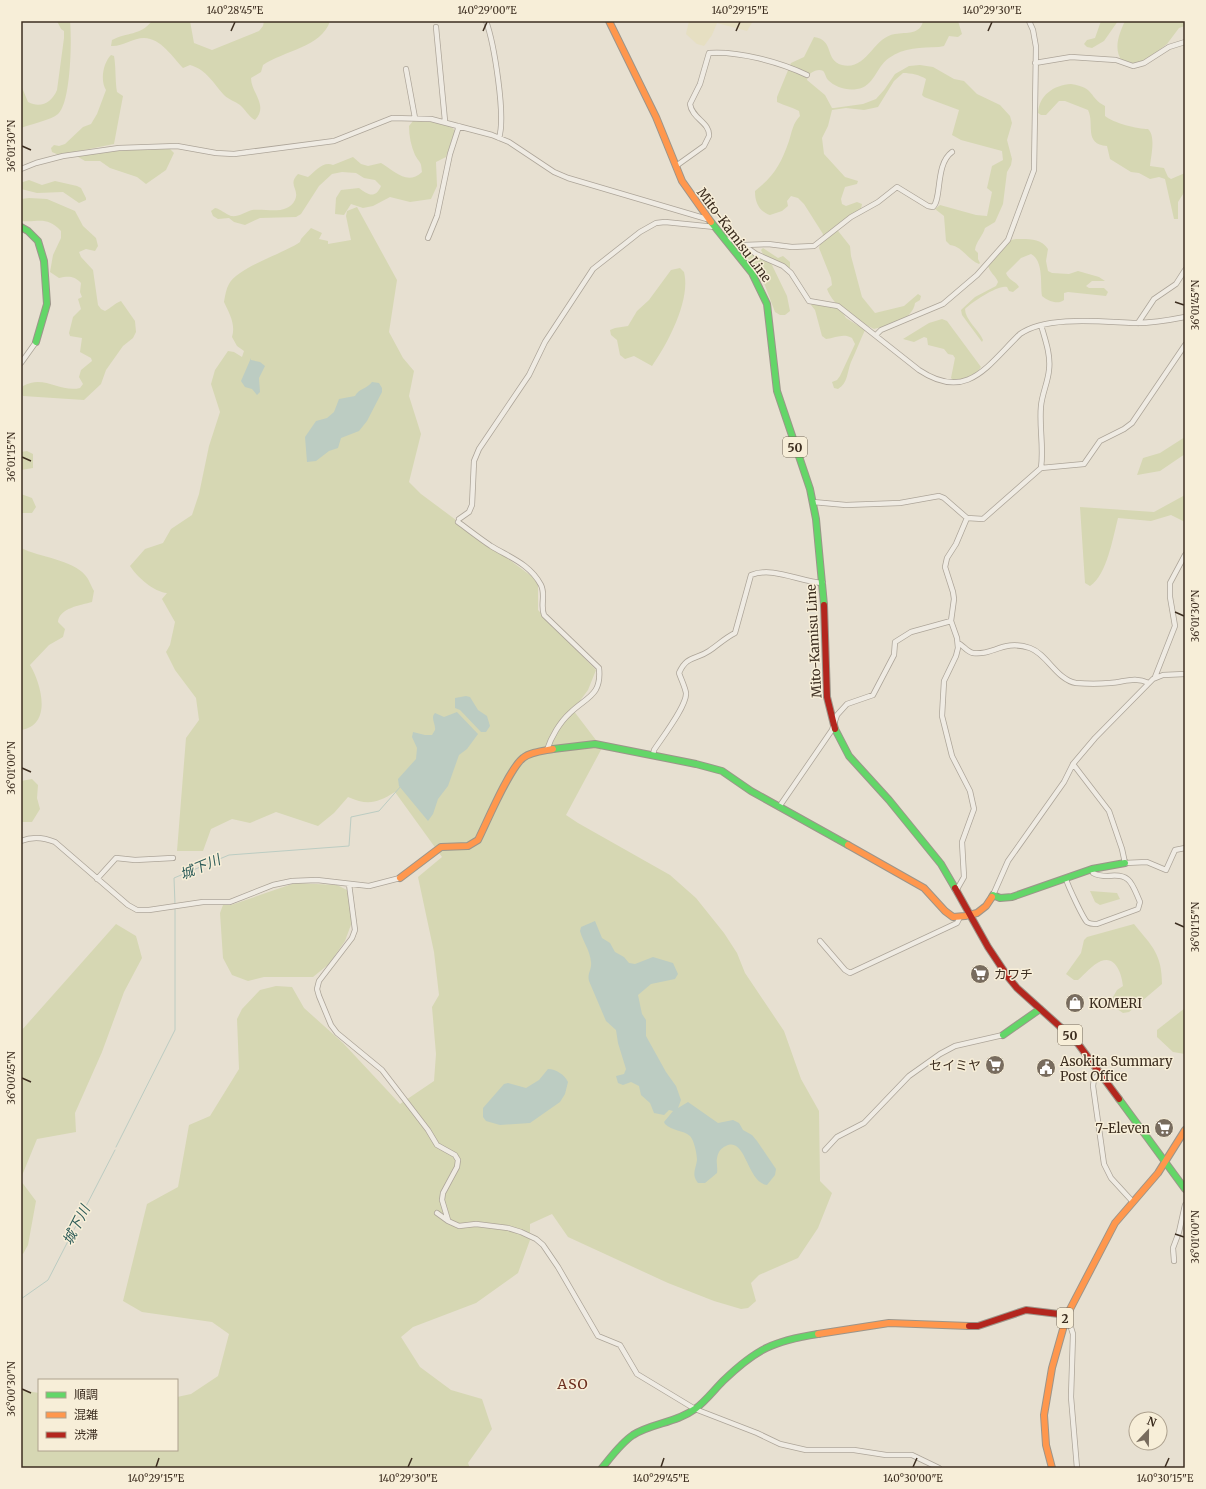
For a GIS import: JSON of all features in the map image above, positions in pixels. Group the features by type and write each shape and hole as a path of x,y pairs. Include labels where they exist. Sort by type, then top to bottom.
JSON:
{"main road":[{"name":"Mito-Kamisu Line","path":"610,21 652,108 687,189 750,271 764,292 769,314 777,391 813,502 823,583 827,696 833,725 849,756 932,852 1005,974 1040,1009 1073,1038 1185,1189"},
{"path":"21,227 30,231 37,238 42,255 47,303 41,330 36,342"},
{"path":"400,878 445,845 462,846 474,843 481,835 519,761 528,755 547,750 595,744 717,769 779,807 924,888 934,896 948,914 960,917 984,909 990,903 993,895 1000,898 1012,897 1092,869 1124,863"},
{"path":"1003,1035 1040,1009"},
{"name":"2","path":"1052,1468 1046,1445 1044,1415 1056,1350 1067,1315 1115,1223 1152,1181 1185,1130"},
{"path":"602,1468 619,1448 633,1435 655,1425 677,1419 695,1410 743,1362 758,1351 790,1338 889,1323 912,1322 955,1327 978,1326 1026,1310 1036,1310 1067,1315"}],"street":[{"path":"486,21 493,46 501,118 499,138"},
{"path":"876,335 881,330 943,304 981,270 1008,240 1034,170 1036,47 1033,30 1029,21"},
{"path":"436,27 445,121"},
{"path":"1035,63 1071,57 1116,60 1133,66 1144,63 1175,44 1185,42"},
{"path":"676,166 704,146 709,136 708,129 693,114 690,104 692,97 700,84 709,53 739,55 787,67 807,75"},
{"path":"406,69 416,118"},
{"path":"21,169 36,163 63,156 119,148 177,146 216,153 234,154 324,143 345,137 392,118 431,118 445,121 509,142 554,172 568,178 709,219"},
{"path":"428,238 437,216 450,154 459,126"},
{"path":"744,245 768,244 792,248 814,246 851,217 878,202 897,187 933,208 936,202 946,157 952,152"},
{"path":"547,750 550,741 565,719 571,712 593,696 600,675 599,668 544,615 541,605 543,597 540,584 526,567 492,546 458,521 470,512 472,505 474,461 479,449 529,375 545,342 593,269 640,232 656,223 665,222 716,228"},
{"path":"726,240 735,239 756,254 783,266 792,273 809,301 838,306 876,335 879,340 930,378 944,383 956,384 968,381 979,374 1028,328 1041,325 1078,322 1138,323 1185,317"},
{"path":"1138,323 1154,299 1176,284 1185,270"},
{"path":"1041,325 1049,354 1050,366 1041,406 1041,427 1044,452 1042,468"},
{"path":"21,363 36,342"},
{"path":"813,502 846,505 900,503 939,496 944,498 967,518 983,519 1042,468 1086,463 1100,441 1124,430 1132,423 1185,345"},
{"path":"956,891 964,877 962,842 974,809 970,790 952,756 942,716 944,681 956,656 958,643 951,621 954,599 945,571 946,563 967,518"},
{"path":"993,895 1008,861 1064,782 1073,764 1095,738 1155,677 1175,626 1170,597 1170,583 1185,556"},
{"path":"653,755 654,750 682,706 685,698 686,694 679,672 682,665 689,659 704,654 734,633 751,575 757,573 774,574 823,583"},
{"path":"779,807 832,730 837,715 847,704 873,695 894,655 895,642 911,632 951,621"},
{"path":"958,643 968,651 974,653 988,651 1008,645 1030,648 1037,652 1067,679 1076,682 1108,684 1131,678 1149,683"},
{"path":"1155,677 1163,674 1185,674"},
{"path":"1073,764 1109,811 1122,849 1124,863 1147,862 1166,870 1175,850 1185,848"},
{"path":"21,841 34,837 55,842 133,908 149,910 203,902 230,902 273,886 292,881 317,880 377,886 400,878"},
{"path":"97,879 116,858 135,860 173,858"},
{"path":"1066,879 1070,891 1085,920 1090,924 1097,924 1138,909 1140,902 1129,879 1120,874 1098,875 1093,873 1092,869"},
{"path":"349,884 355,930 352,938 319,980 317,989 318,996 331,1025 337,1034 365,1054 382,1070 428,1130 437,1145 455,1155 458,1160 457,1167 443,1193 442,1200 448,1222"},
{"path":"820,941 840,966 850,973 957,923 960,917"},
{"path":"825,1150 837,1137 864,1123 909,1076 940,1054 955,1046 1003,1035"},
{"path":"1100,1073 1094,1079 1093,1086 1104,1164 1111,1178 1133,1202"},
{"path":"1174,1261 1172,1248 1179,1232 1185,1205"},
{"path":"437,1213 448,1222 459,1226 476,1224 508,1228 536,1239 543,1245 558,1267 598,1336 620,1345 637,1374 695,1410 757,1433 780,1444 806,1450 854,1450 886,1455 912,1455 940,1468"},
{"path":"1067,1315 1073,1334 1071,1397 1077,1468"}],"shaded area":[{"path":"689,21 753,21 747,31 717,23 712,35 704,46 697,44 686,34"},
{"path":"251,358 251,360 260,362 265,366 259,378 260,392 257,395 252,389 245,387 241,381"},
{"path":"372,382 379,383 382,388 382,392 367,421 359,431 341,438 338,448 329,451 316,461 307,462 305,437 316,421 327,418 334,412 339,399 355,396 359,391"},
{"path":"466,696 470,697 478,710 487,716 490,726 486,732 481,732 460,710 455,708 455,698"},
{"path":"457,712 478,734 467,749 459,755 448,786 438,799 433,814 428,821 399,786 398,779 416,759 417,748 412,737 413,732 432,735 435,730 433,717 435,713 444,717"},
{"path":"595,921 602,938 610,943 615,952 624,957 629,963 635,964 653,957 673,963 678,974 675,979 651,984 638,995 642,1014 646,1020 646,1036 666,1072 676,1086 681,1100 678,1108 688,1102 718,1123 733,1120 739,1123 743,1130 752,1135 757,1141 776,1169 775,1175 767,1185 760,1182 755,1177 742,1153 733,1145 724,1147 719,1152 717,1156 717,1173 705,1183 698,1183 694,1174 697,1160 696,1154 694,1144 690,1136 671,1128 664,1122 673,1111 669,1110 664,1115 654,1113 650,1103 641,1095 639,1086 631,1082 623,1085 618,1083 616,1076 624,1074 626,1069 618,1043 616,1030 606,1021 589,981 591,965 590,958 580,931 581,927"},
{"path":"548,1069 560,1073 568,1082 565,1094 560,1102 530,1123 500,1125 486,1121 483,1117 483,1108 504,1084 508,1083 526,1088 539,1080"}],"green space":[{"path":"57,21 70,21 71,29 70,70 66,97 58,114 46,120 21,128 21,85 28,102 37,105 49,101 57,90 64,31 61,29"},
{"path":"152,21 190,21 194,43 212,50 259,31 263,26 264,21 330,21 326,30 311,43 271,60 263,65 261,72 251,78 260,104 259,115 255,120 240,105 224,95 201,70 190,65 183,68 166,49 156,41 140,38 111,46 112,40 143,29"},
{"path":"923,21 958,21 962,34 958,37 949,36 944,46 919,48 895,54 881,66 867,85 857,89 845,89 838,86 828,80 824,72 821,70 816,70 808,75 807,80 825,95 832,108 834,108 863,104 876,99 895,74 909,66 920,65 933,67 954,79 964,81 977,94 1000,105 1010,116 1012,123 1007,140 1012,159 1011,165 1007,172 1003,204 995,222 985,228 975,250 978,253 979,264 962,250 950,245 946,241 944,216 935,209 940,205 976,215 987,216 992,192 987,188 992,166 1003,160 1002,151 961,140 952,135 959,110 924,97 922,95 926,79 915,74 903,73 894,81 878,107 864,110 846,108 832,110 828,126 822,138 824,154 845,177 858,181 857,184 845,187 841,199 842,204 846,206 857,202 862,204 861,209 835,227 850,246 851,256 862,297 875,313 904,306 918,294 921,296 920,300 915,303 910,314 905,318 874,329 860,322 840,308 830,296 827,289 832,285 831,278 819,248 823,234 804,204 798,198 791,196 787,201 788,206 782,211 770,215 758,206 755,191 772,175 780,163 794,124 800,116 799,111 777,102 777,97 791,63 804,57 814,37 825,42 836,62 842,65 851,66 864,59 887,36 916,31 919,29"},
{"path":"1101,21 1118,21 1104,41 1092,48 1087,47 1084,44 1087,40 1095,38"},
{"path":"1125,21 1185,21 1185,26 1179,28 1167,44 1142,63 1131,64 1122,61 1119,56 1117,46"},
{"path":"111,55 114,56 117,92 123,96 114,144 59,155 52,152 51,148 54,145 59,146 65,144 83,127 91,124 97,114 106,90 103,82 103,72 108,58"},
{"path":"1071,84 1088,90 1100,103 1105,106 1105,116 1109,119 1126,125 1148,129 1152,136 1150,166 1164,168 1168,177 1171,179 1185,173 1185,191 1178,202 1178,219 1174,219 1165,179 1159,177 1150,179 1139,173 1131,172 1110,159 1107,146 1095,142 1092,137 1090,115 1088,110 1065,101 1059,101 1046,115 1041,115 1038,113 1041,101 1048,92 1059,86"},
{"path":"413,121 442,123 452,127 455,131 446,157 436,162 437,186 431,199 410,202 390,197 373,206 363,208 351,204 344,215 335,214 336,198 341,190 359,188 368,194 374,194 381,186 375,180 364,178 356,173 342,172 332,174 319,186 301,214 296,217 260,218 245,225 234,222 229,218 218,219 213,216 211,211 215,208 234,216 252,210 282,210 287,208 295,200 296,193 294,181 298,174 308,177 323,165 333,165 353,157 361,164 368,166 381,163 401,176 411,178 417,176 422,172 421,164 411,145 409,126"},
{"path":"170,149 174,153 166,170 146,184 137,177 110,168 100,161 85,161 75,155 98,151"},
{"path":"29,180 42,185 55,181 77,186 81,188 86,200 79,203 63,192 37,193 21,189 21,181 23,182"},
{"path":"21,199 47,199 75,211 83,226 96,238 98,246 95,251 86,249 79,252 81,257 93,270 98,305 105,311 121,301 135,321 136,332 133,338 123,346 106,370 101,384 84,400 23,396 21,393 23,386 38,382 73,389 80,388 83,384 79,377 81,370 92,361 91,358 80,352 82,338 70,336 69,333 73,317 81,309 78,299 82,297 80,292 81,283 71,277 59,278 50,272 53,255 61,238 61,231 56,226 46,221 21,221"},
{"path":"357,207 397,280 389,332 403,358 414,371 409,396 421,434 409,482 421,494 538,581 538,610 596,670 588,690 573,710 602,748 566,815 670,875 696,898 724,933 737,953 745,973 784,1031 801,1079 819,1111 820,1181 832,1193 818,1228 798,1258 759,1275 751,1283 756,1301 748,1308 741,1309 714,1301 668,1283 568,1237 552,1214 530,1224 530,1240 518,1273 476,1303 413,1327 401,1337 420,1367 451,1390 482,1399 492,1429 468,1463 470,1468 21,1468 21,1390 38,1393 38,1451 178,1451 178,1397 191,1394 218,1376 229,1334 212,1322 142,1312 123,1301 147,1204 178,1187 189,1125 210,1116 239,1069 237,1019 242,1009 260,990 276,986 292,987 304,1008 343,1043 400,1104 434,1081 436,1054 432,1007 439,995 434,952 418,877 442,857 395,792 383,799 372,802 361,802 348,797 334,813 318,826 276,812 250,823 232,819 211,829 203,851 177,851 186,738 199,720 196,698 175,670 166,652 170,645 175,622 162,599 167,593 151,587 137,575 130,566 145,549 163,543 171,529 192,515 199,494 209,446 220,412 211,384 215,370 228,351 234,352 242,357 244,351 237,346 232,337 233,323 224,302 226,290 229,284 234,278 251,266 300,242 311,228 322,233 319,239 328,241 328,244 351,240 346,216 347,211"},
{"path":"1011,240 1034,240 1045,245 1048,249 1046,261 1048,271 1052,273 1069,274 1078,271 1099,277 1105,281 1092,281 1086,286 1089,288 1104,288 1108,292 1106,296 1068,292 1064,293 1064,300 1053,302 1042,296 1040,267 1035,257 1031,254 1021,258 1006,273 1009,278 1019,287 1013,292 1009,291 1007,287 998,288 979,298 965,309 967,317 981,336 983,340 982,342 962,315 961,310 975,297 996,286 998,282 988,265"},
{"path":"738,244 755,257 764,256 761,250 763,248 778,258 783,256 790,262 790,269 771,263 787,296 790,311 785,315 780,315 775,312 761,275 740,249"},
{"path":"680,268 684,272 684,295 677,321 665,346 652,366 634,356 625,359 620,355 617,340 611,335 610,330 628,326 637,311 649,300 671,270"},
{"path":"813,303 832,305 841,310 846,318 865,330 851,362 844,384 838,389 834,388 832,382 837,380 840,376 855,344 852,338 849,337 842,336 826,339 822,336 815,310 811,305"},
{"path":"942,319 947,321 981,367 976,373 962,380 954,381 951,378 955,358 953,355 948,354 944,349 928,345 927,338 924,337 914,342 903,339 929,323"},
{"path":"1185,437 1185,454 1160,471 1137,475 1143,458 1160,453"},
{"path":"27,451 33,454 33,468 21,470 21,452"},
{"path":"21,494 32,498 36,507 32,513 21,513"},
{"path":"1185,495 1185,522 1171,515 1151,521 1118,518 1105,565 1101,573 1096,581 1090,586 1085,583 1080,507 1154,512"},
{"path":"21,548 64,562 80,570 89,581 94,591 92,602 71,608 62,613 58,622 65,629 63,637 49,645 30,665 38,682 42,702 41,712 31,727 21,730"},
{"path":"32,779 38,785 37,798 40,809 32,822 21,822 21,781"},
{"path":"295,883 337,885 347,890 350,897 352,922 345,941 329,964 313,977 264,977 248,981 232,975 223,958 220,913 223,905 231,905"},
{"path":"1090,891 1117,893 1120,899 1100,905 1095,902"},
{"path":"116,924 136,936 142,958 124,992 102,1052 75,1113 76,1132 37,1139 21,1178 21,1031"},
{"path":"1134,924 1155,951 1162,974 1162,984 1129,1012 1123,1013 1117,1009 1113,997 1117,990 1123,986 1120,972 1114,963 1106,960 1101,961 1078,980 1074,980 1066,974 1081,953 1084,940 1087,937"},
{"path":"1185,1008 1185,1054 1173,1052 1157,1037 1157,1030"},
{"path":"21,1181 36,1201 28,1245 23,1254 21,1253"}],"waterway":[{"name":"城下川","path":"175,904 174,878 229,855 349,846 351,817 379,811 401,786"},
{"name":"城下川","path":"116,1147 175,1030 175,909"},
{"name":"城下川","path":"21,1299 48,1280 115,1150"}],"traffic: fast":[{"path":"711,222 752,273 767,304 777,391 810,489 816,519 824,605"},
{"path":"21,227 28,231 38,241 44,261 47,304 36,342"},
{"path":"835,729 849,756 889,800 941,864 955,888"},
{"path":"553,749 595,744 696,764 722,771 751,791 848,845"},
{"path":"992,897 993,895 1000,898 1012,897 1092,869 1125,863"},
{"path":"1003,1035 1040,1009"},
{"path":"1119,1099 1185,1189"},
{"path":"602,1468 620,1446 633,1435 640,1431 688,1414 702,1403 745,1361 756,1354 766,1348 789,1340 818,1334"}],"traffic: slow":[{"path":"609,21 656,117 682,181 711,222"},
{"path":"400,878 441,847 468,846 478,840 505,784 517,764 529,754 553,749"},
{"path":"848,845 924,888 945,911 953,917 977,913 986,906 992,897"},
{"path":"1052,1468 1046,1445 1044,1415 1052,1368 1067,1315 1115,1223 1158,1173 1185,1130"},
{"path":"818,1334 889,1323 969,1326"}],"traffic: jam":[{"path":"824,605 827,697 835,729"},
{"path":"955,888 988,947 1008,977 1017,988 1076,1041 1119,1099"},
{"path":"969,1326 978,1326 1026,1310 1067,1315"}],"place":[{"name":"カワチ","path":"980,974"},
{"name":"KOMERI","path":"1075,1003"},
{"name":"セイミヤ","path":"995,1065"},
{"name":"Asokita Summary Post Office","path":"1046,1068"},
{"name":"7-Eleven","path":"1164,1128"}],"district":[{"name":"ASO","path":"573,1384"}]}
